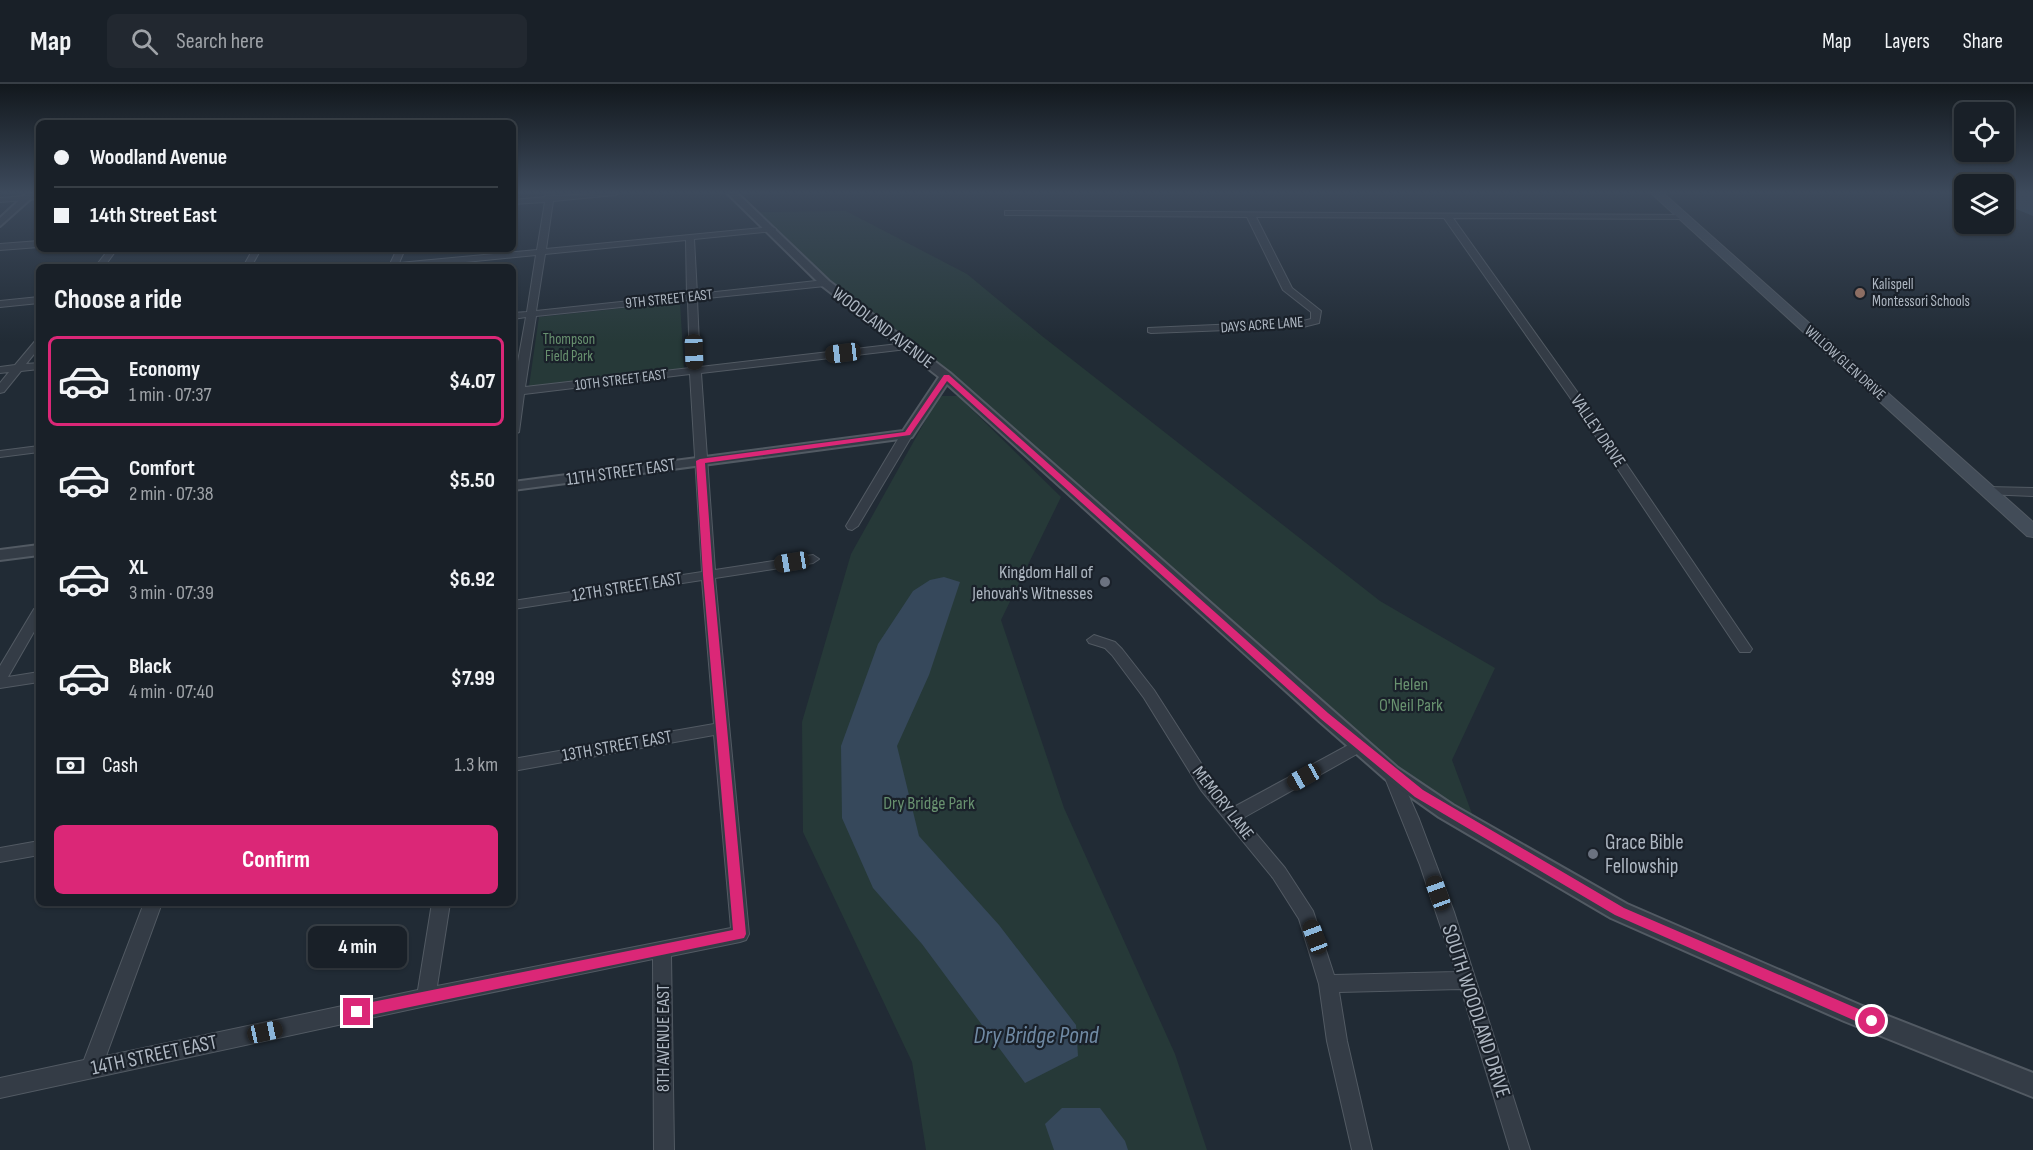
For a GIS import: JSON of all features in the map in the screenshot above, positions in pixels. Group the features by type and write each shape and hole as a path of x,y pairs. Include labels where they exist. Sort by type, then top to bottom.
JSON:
{"main road":[{"name":"WILLOW GLEN DRIVE","path":"1713,243 2033,532"}],"street":[{"path":"516,392 542,243"},
{"path":"420,264 623,243"},
{"path":"662,950 740,934 708,575 694,371 690,243"},
{"name":"WOODLAND AVENUE","path":"785,243 825,283 946,376 1115,531 1359,746 1391,773 1446,812 1619,911 1852,1013 2033,1085"},
{"name":"DAYS ACRE LANE","path":"1151,330 1303,324 1316,321 1316,311 1288,290 1264,243"},
{"name":"VALLEY DRIVE","path":"1467,243 1574,395 1745,649"},
{"path":"0,247 36,244"},
{"path":"101,264 111,252"},
{"name":"9TH STREET EAST","path":"516,316 825,283"},
{"path":"0,304 36,300"},
{"path":"0,390 36,346"},
{"name":"10TH STREET EAST","path":"516,392 907,346"},
{"path":"0,370 36,366"},
{"path":"852,526 907,434 946,376"},
{"name":"11TH STREET EAST","path":"516,486 907,434"},
{"path":"0,454 36,449"},
{"path":"1988,491 2033,492"},
{"path":"0,555 36,550"},
{"name":"12TH STREET EAST","path":"516,605 813,559"},
{"path":"0,678 36,617"},
{"name":"MEMORY LANE","path":"1094,640 1110,645 1117,652 1149,694 1206,786 1279,873 1298,901 1315,937 1328,984 1337,1041 1362,1150"},
{"path":"0,683 36,677"},
{"name":"13TH STREET EAST","path":"516,764 721,728"},
{"path":"1231,817 1359,746"},
{"name":"SOUTH WOODLAND DRIVE","path":"1391,773 1410,815 1468,980 1520,1150"},
{"path":"0,855 36,849"},
{"path":"91,1069 152,906"},
{"path":"426,997 441,906"},
{"name":"14TH STREET EAST","path":"0,1088 426,997 662,950"},
{"name":"8TH AVENUE EAST","path":"662,950 664,1150"},
{"path":"1328,984 1468,980"}],"green space":[{"name":"Helen O'Neil Park","path":"789,243 907,243 967,274 1042,336 1380,601 1495,668 1452,760 1474,819 1429,791 1386,759 908,338 832,283"},
{"name":"Thompson Field Park","path":"680,302 684,368 529,386 539,317"},
{"name":"Dry Bridge Park","path":"939,396 958,396 1061,497 1001,620 1064,808 1175,1054 1207,1150 926,1150 912,1062 803,832 802,722 851,554"}],"water":[{"name":"Dry Bridge Pond","path":"944,577 960,582 929,675 897,746 919,836 999,925 1076,1025 1078,1056 1025,1083 922,944 873,888 842,818 841,746 878,644 913,591 930,580"},
{"path":"1062,1108 1100,1108 1125,1141 1128,1150 1054,1150 1045,1124"}],"place":[{"name":"Kalispell Montessori Schools","path":"1860,293"},
{"name":"Kingdom Hall of Jehovah's Witnesses","path":"1105,582"},
{"name":"Grace Bible Fellowship","path":"1593,854"}],"route":[{"path":"357,1012 740,934 700,461 907,434 946,376 1325,716 1391,773 1446,812 1619,911 1872,1021"}]}
